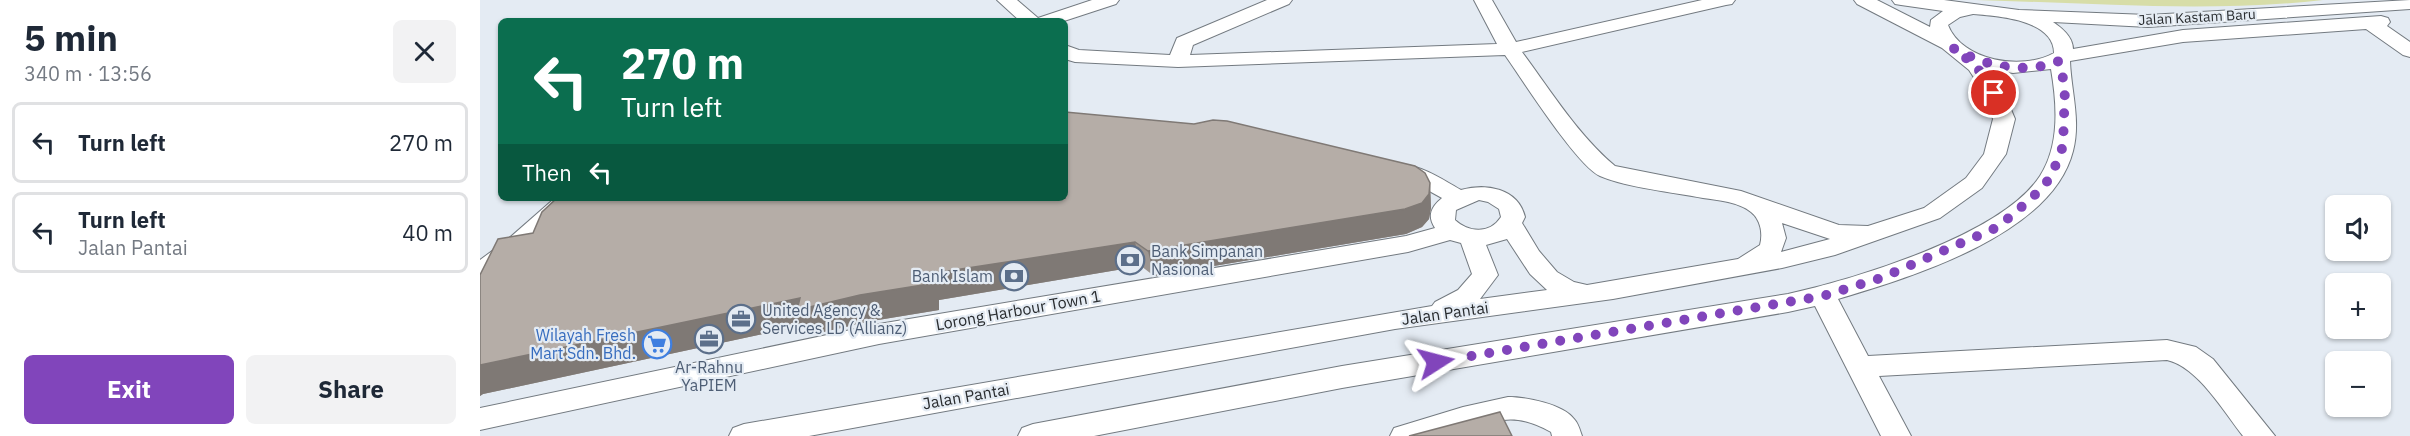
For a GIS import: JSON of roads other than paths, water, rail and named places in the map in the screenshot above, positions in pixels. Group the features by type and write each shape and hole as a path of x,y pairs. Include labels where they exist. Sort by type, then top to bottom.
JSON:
{"street":[{"path":"1006,0 1027,18"},
{"path":"1054,18 1110,0"},
{"path":"1178,61 1184,42 1283,0"},
{"path":"1483,0 1510,49 1571,133 1593,159 1607,171 1755,203 1839,233 1892,228"},
{"path":"1068,52 1075,56 1178,61 1510,49 1726,0"},
{"path":"1863,0 1950,46"},
{"path":"1034,436 1342,377 1823,296 1881,278 1998,227 2032,198 2051,177 2063,146 2065,87 2062,59 2067,48 2062,39 2045,26 2020,15 1940,7 1901,0"},
{"name":"Jalan Kastam Baru","path":"1950,46 1969,57 2009,67 2029,68 2046,66 2062,59 2183,36 2410,4"},
{"path":"1950,46 1939,33 1938,24 1944,16 1973,9"},
{"path":"2365,10 2410,51"},
{"name":"Jalan Kastam Baru","path":"2020,15 2148,21 2365,10 2410,20"},
{"name":"Jalan Pantai","path":"744,436 1395,320 1613,290 1805,255 1892,228 1932,213 1974,183 1995,154 2004,119 1994,93 1976,66 1950,46"},
{"path":"1375,165 1421,177 1457,197"},
{"path":"1479,193 1500,198 1512,210 1511,224 1495,235 1462,234 1445,224 1442,217 1449,202 1457,197 1479,193"},
{"path":"480,273 516,246 566,201"},
{"path":"1737,267 1755,262 1768,252 1775,240 1774,227 1767,214 1755,203"},
{"path":"1511,224 1527,255 1547,277 1574,293 1613,290"},
{"path":"1395,320 1458,305 1475,288 1485,275 1462,234"},
{"name":"Lorong Harbour Town 1","path":"480,419 879,334 1462,234"},
{"path":"1823,296 1896,436"},
{"path":"1862,367 2167,350 2186,354 2203,366 2260,436"},
{"path":"1405,436 1501,409 1520,408 1534,410 1563,425 1566,436"}],"place":[{"name":"Bank Simpanan Nasional","path":"1130,260"},
{"name":"Bank Islam","path":"1014,276"},
{"name":"United Agency & Services LD (Allianz)","path":"741,319"},
{"name":"Ar-Rahnu YaPIEM","path":"709,339"},
{"name":"Wilayah Fresh Mart Sdn. Bhd.","path":"657,344"}]}
